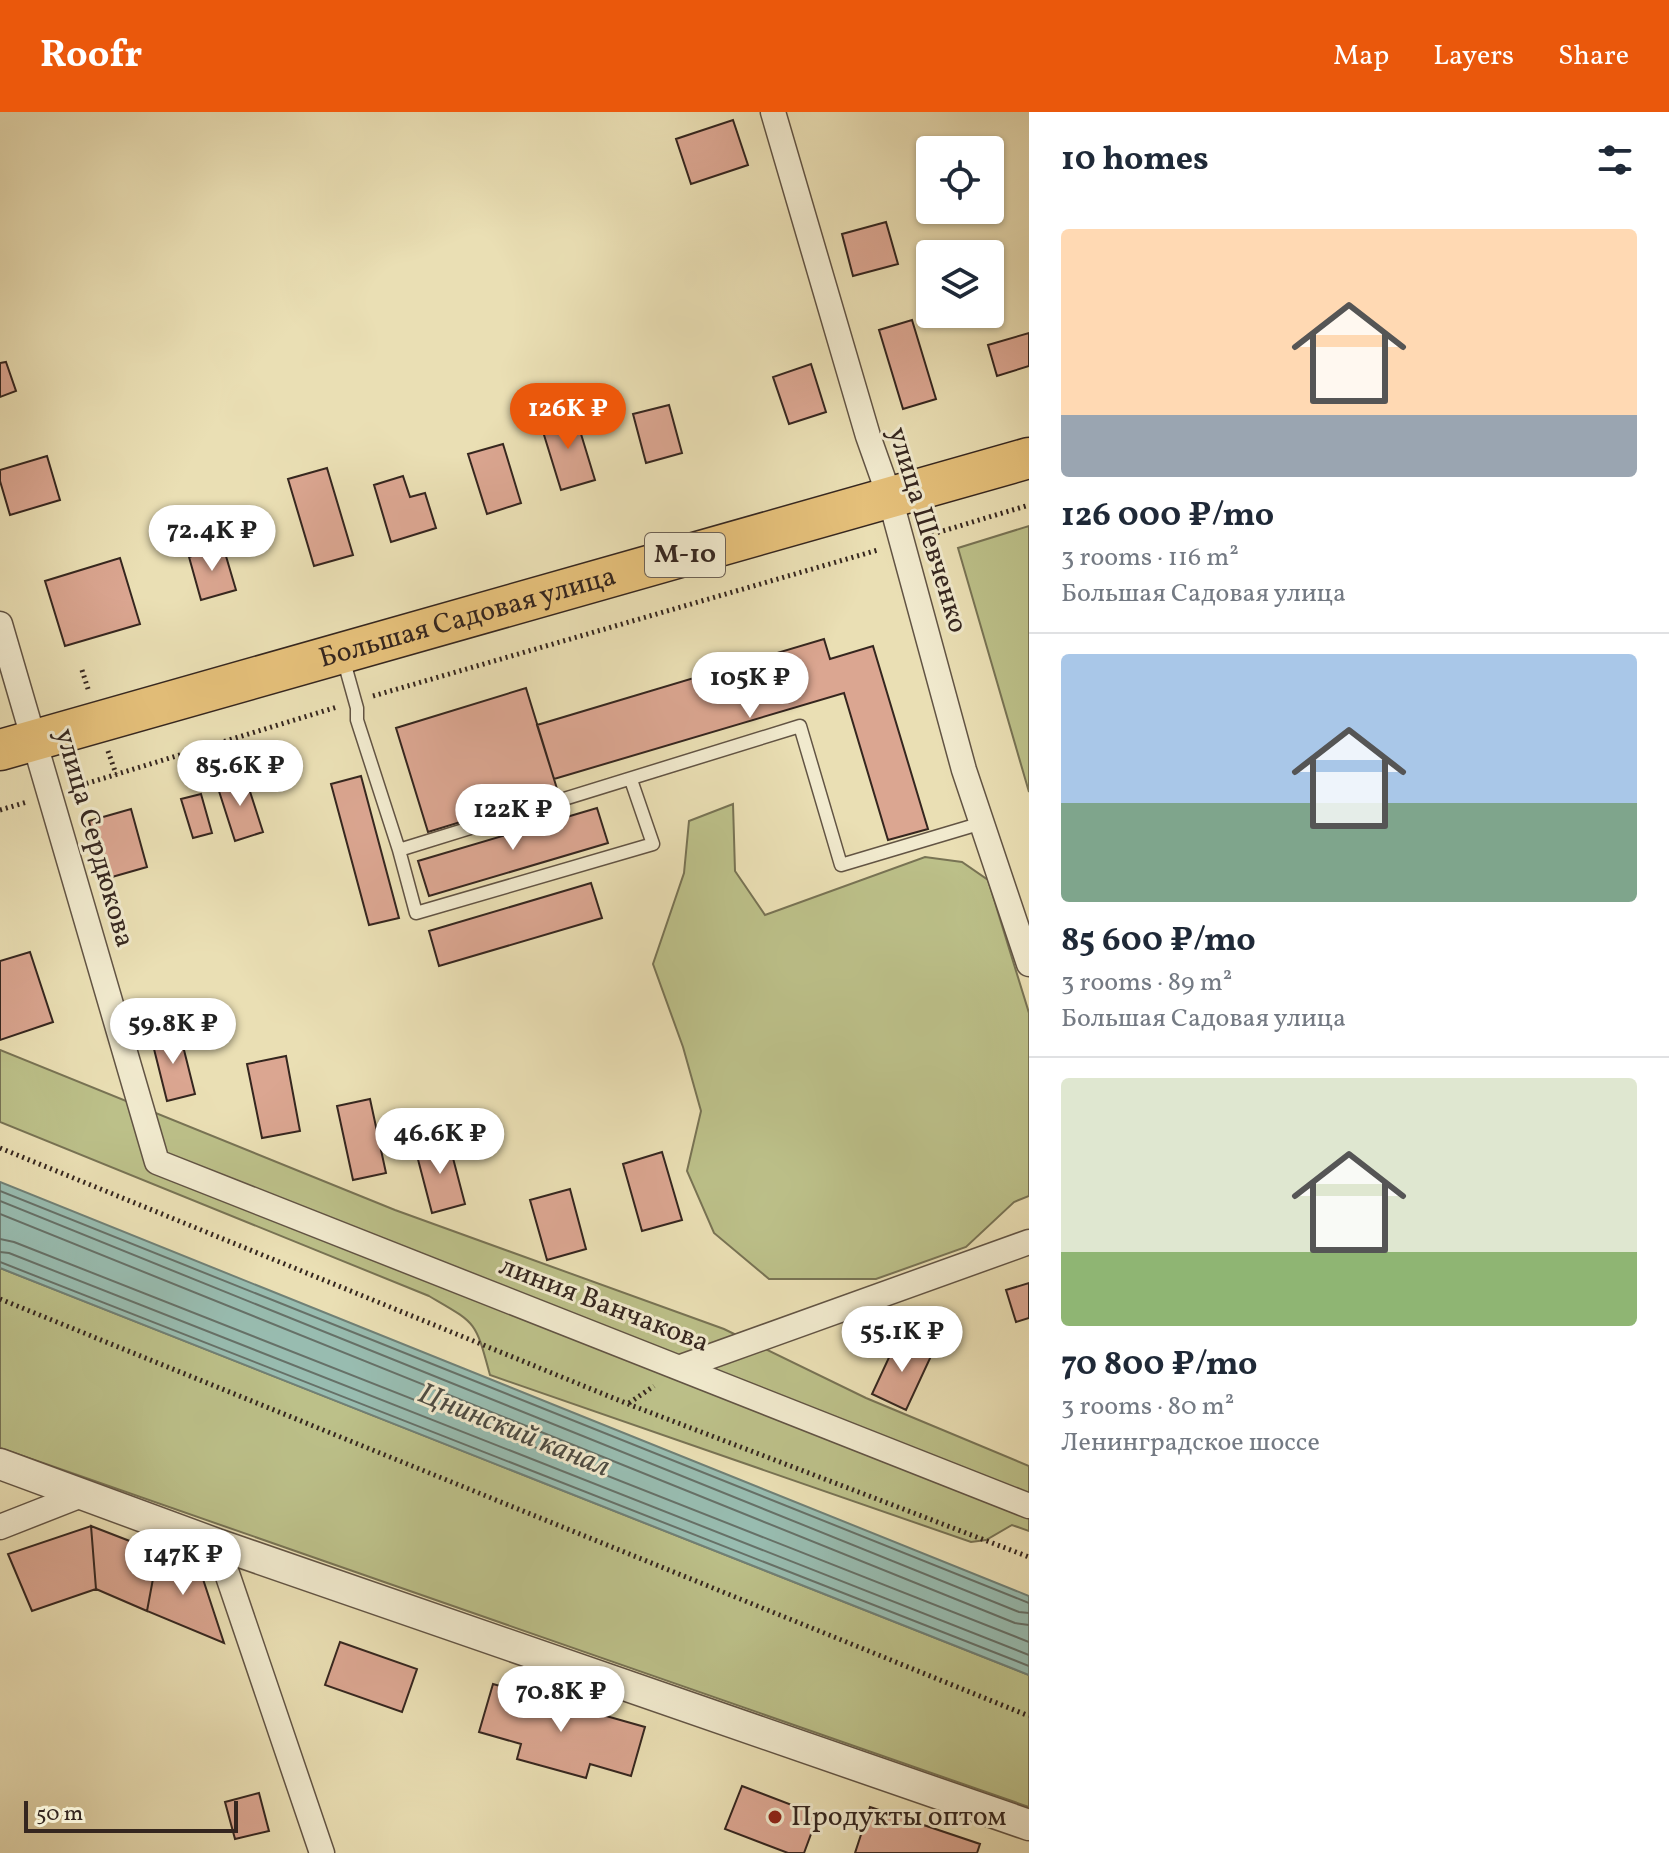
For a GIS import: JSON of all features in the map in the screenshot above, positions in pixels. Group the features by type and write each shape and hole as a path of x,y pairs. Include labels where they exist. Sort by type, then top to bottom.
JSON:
{"highway":[{"name":"Большая Садовая улица","path":"17,744 1029,458"}],"street":[{"name":"улица Шевченко","path":"773,112 868,436 890,498 964,770 1029,964"},
{"name":"улица Сердюкова","path":"0,624 17,744 51,795 157,1162"},
{"name":"линия Ванчакова","path":"157,1162 1029,1506"},
{"path":"681,1367 1029,1242"},
{"path":"0,1464 217,1544 1029,1825"},
{"path":"0,1527 84,1494"},
{"path":"217,1544 322,1853"}],"lane":[{"path":"341,651 357,720 416,913 653,844 631,780"},
{"path":"399,850 800,726 841,865 982,823"}],"path":[{"path":"0,810 355,701 1029,505"},
{"path":"0,1148 628,1404 1029,1557"},
{"path":"0,1299 1029,1716"}],"green space":[{"path":"1029,526 1029,792 958,548"},
{"path":"733,804 735,871 765,915 925,857 962,862 988,880 1029,1013 1029,1196 1014,1202 966,1247 876,1279 769,1279 714,1233 687,1171 701,1111 683,1047 653,964 684,873 689,821"},
{"path":"0,1050 395,1210 724,1329 866,1398 1029,1466 1029,1531 1012,1525 986,1540 971,1542 490,1375 472,1325 429,1296 0,1122"},
{"path":"0,1268 1029,1675 1029,1807 0,1448"}],"water":[{"name":"Цнинский канал","path":"0,1182 1029,1596 1029,1675 0,1268"}],"building":[{"path":"733,120 748,165 691,184 676,139"},
{"path":"886,222 898,264 853,276 842,234"},
{"path":"912,320 936,399 903,409 879,330"},
{"path":"1029,333 1029,366 997,376 988,345"},
{"path":"6,362 16,391 0,397 0,363"},
{"path":"811,364 826,412 789,424 773,377"},
{"path":"669,405 682,453 646,463 633,414"},
{"path":"574,411 595,480 561,490 540,422"},
{"path":"503,444 521,503 487,514 468,454"},
{"path":"47,456 60,500 10,515 0,470"},
{"path":"327,468 353,555 314,566 288,479"},
{"path":"403,476 410,497 425,493 436,528 391,542 374,485"},
{"path":"223,546 236,590 201,600 189,557"},
{"path":"120,558 140,624 65,646 45,581"},
{"path":"824,639 830,659 873,646 928,829 888,840 844,693 554,779 537,725"},
{"path":"526,688 558,792 428,832 396,728"},
{"path":"245,776 263,832 235,841 217,785"},
{"path":"361,776 399,918 369,925 331,784"},
{"path":"201,794 212,833 193,838 181,799"},
{"path":"597,808 608,843 429,896 418,861"},
{"path":"131,809 147,867 105,879 89,821"},
{"path":"591,883 602,918 439,966 429,931"},
{"path":"30,952 53,1022 0,1040 0,961"},
{"path":"179,1030 195,1094 167,1101 151,1037"},
{"path":"286,1056 300,1131 262,1138 247,1064"},
{"path":"370,1099 386,1173 353,1180 337,1106"},
{"path":"448,1139 465,1204 432,1213 415,1148"},
{"path":"662,1152 682,1220 642,1231 623,1164"},
{"path":"570,1189 586,1249 547,1260 530,1200"},
{"path":"1029,1283 1029,1318 1016,1322 1006,1290"},
{"path":"898,1338 932,1354 906,1410 872,1394"},
{"path":"91,1526 158,1552 147,1611 96,1589"},
{"path":"91,1526 96,1589 32,1611 8,1554"},
{"path":"158,1552 200,1570 224,1643 147,1611"},
{"path":"340,1642 417,1669 402,1712 325,1685"},
{"path":"493,1684 645,1727 631,1776 590,1764 586,1778 517,1759 521,1744 479,1732"},
{"path":"742,1786 818,1815 804,1853 788,1853 725,1829"},
{"path":"259,1793 269,1831 235,1839 225,1802"},
{"path":"870,1807 980,1844 977,1853 855,1853"}],"place":[{"name":"Продукты оптом","path":"775,1817"}]}
